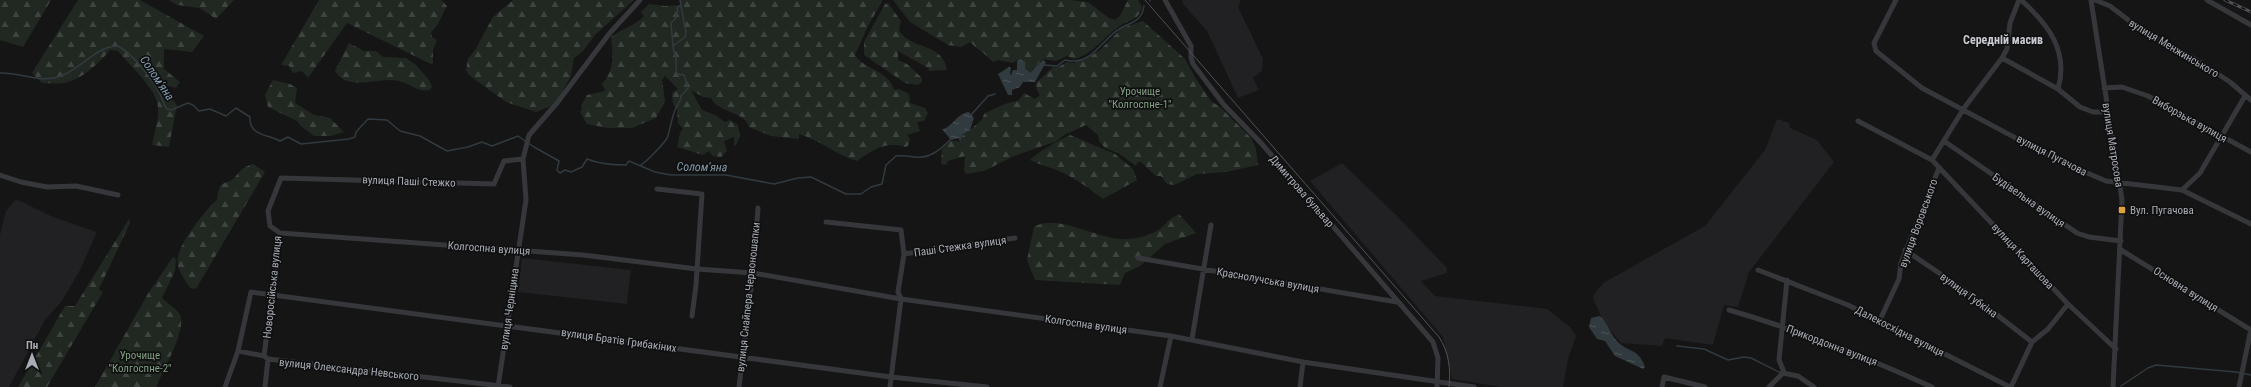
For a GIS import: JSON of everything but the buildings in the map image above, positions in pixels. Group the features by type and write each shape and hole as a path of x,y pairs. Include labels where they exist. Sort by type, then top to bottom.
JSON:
{"street":[{"name":"вулиця Черніцина","path":"498,386 526,200 523,159 525,145 529,135 557,103 609,34 640,0"},
{"name":"Димитрова бульвар","path":"1165,0 1191,46 1191,57 1193,64 1219,99 1261,143 1433,342 1438,358 1438,384"},
{"name":"вулиця Пугачова","path":"1896,0 1890,16 1874,43 1876,51 1880,56 1922,88 1964,108 2058,160 2099,179 2182,190 2251,224"},
{"path":"1858,121 1932,160 1964,108 2002,58 2007,49 2010,23 2020,0 2052,34 2062,72 2058,89"},
{"name":"вулиця Матросова","path":"2091,0 2120,181 2122,210 2113,387"},
{"name":"вулиця Менжинського","path":"2095,0 2110,6 2140,29 2195,59 2230,82 2251,100"},
{"path":"2207,0 2251,25"},
{"path":"2002,58 2058,89 2080,107 2093,112 2108,112"},
{"name":"Виборзька вулиця","path":"2104,88 2122,87 2148,96 2251,152"},
{"path":"2182,190 2195,179 2223,137 2245,96"},
{"name":"Будівельна вулиця","path":"1944,141 2077,233 2089,237 2121,241"},
{"name":"вулиця Паші Стежко","path":"281,178 494,184 504,161 523,159"},
{"name":"вулиця Карташова","path":"1932,160 2068,304 2116,349"},
{"name":"вулиця Воровського","path":"1879,322 1899,279 1900,263 1938,168"},
{"path":"0,175 21,182 47,187 76,186 118,195"},
{"name":"Новоросійська вулиця","path":"265,387 266,357 280,233 270,226 268,211 281,178"},
{"path":"657,189 702,194 692,316"},
{"name":"вулиця Снайпера Червоношапки","path":"738,387 753,273 758,208"},
{"name":"Паші Стежка вулиця","path":"826,222 901,230 904,254 898,292 901,299 890,387"},
{"path":"1192,340 1211,225"},
{"name":"Колгоспна вулиця","path":"280,233 583,255 697,269 753,273 901,299 1171,336 1304,362 1438,384 1474,387"},
{"name":"Паші Стежка вулиця","path":"904,254 1015,238"},
{"name":"вулиця Губкіна","path":"1905,250 1970,294 2032,342"},
{"name":"Основна вулиця","path":"2121,250 2251,329"},
{"name":"Краснолучська вулиця","path":"1138,258 1397,302"},
{"name":"Далекосхідна вулиця","path":"1758,270 1848,305 1879,322 2011,387"},
{"path":"1769,387 1784,372 1779,360 1781,325 1787,280"},
{"name":"вулиця Братів Грибакіних","path":"238,351 251,292 891,376 987,387"},
{"path":"2011,387 2032,342 2048,329 2068,304"},
{"name":"Прикордонна вулиця","path":"1729,310 1781,325 1854,352 1932,387"},
{"path":"2239,387 2251,329"},
{"path":"1160,387 1171,336"},
{"path":"225,387 238,351"},
{"name":"вулиця Олександра Невського","path":"238,351 266,357 510,387"},
{"path":"1300,387 1304,362"},
{"path":"1782,373 1798,376 1814,387"},
{"path":"1662,387 1664,377 1705,387"}],"shaded area":[{"path":"1182,0 1241,0 1238,7 1263,59 1262,71 1253,78 1259,90 1238,98 1207,31 1183,4"},
{"path":"1777,119 1789,123 1790,128 1817,140 1834,162 1749,272 1738,307 1724,305 1713,345 1665,338 1662,346 1621,343 1604,323 1593,298 1597,290 1605,282 1705,226 1765,150"},
{"path":"1342,163 1397,216 1447,268 1447,273 1421,281 1435,296 1547,309 1570,327 1576,336 1568,359 1563,387 1501,387 1452,379 1443,337 1310,181"},
{"path":"16,199 53,217 97,232 80,270 62,301 45,320 9,387 0,387 0,235 6,211"},
{"path":"522,258 631,270 627,304 518,292"}],"green space":[{"path":"0,0 51,0 23,47 0,40"},
{"path":"78,0 140,0 204,36 192,52 164,49 164,69 180,82 176,88 158,83 177,105 169,147 152,145 158,117 157,101 149,86 118,51 110,50 90,70 77,78 64,83 42,83 32,73"},
{"path":"169,0 234,0 216,19 200,8 177,5"},
{"path":"319,0 441,0 447,6 438,23 431,32 432,37 437,40 433,50 433,65 347,23 308,78 302,71 293,73 289,66 281,65"},
{"path":"513,0 634,0 595,35 583,51 574,58 571,76 561,94 551,106 536,112 506,102 469,75 466,70 468,59 475,50 493,17"},
{"path":"680,0 883,0 868,26 855,55 864,64 887,78 894,90 899,89 909,94 910,103 925,108 928,113 924,121 917,122 920,131 907,135 910,139 908,146 886,146 874,150 857,161 799,134 799,139 771,136 749,127 747,122 742,118 719,107 711,98 703,97 691,90 702,110 715,115 725,122 730,120 738,125 740,135 736,146 734,145 734,137 724,141 727,151 721,157 713,156 709,151 703,155 677,147 680,133 683,129 678,123 677,109 673,104 672,93 678,89 665,76 662,80 665,101 656,118 632,128 608,128 587,124 580,112 582,109 581,106 587,95 605,91 602,84 609,73 612,62 611,37 644,16 641,12 649,4 665,6 680,5"},
{"path":"893,0 1070,0 1088,2 1109,18 1115,20 1120,16 1128,0 1138,0 1142,7 1141,12 1136,18 1121,25 1087,54 1074,59 1067,56 1056,61 1043,59 1030,73 1025,68 1024,61 1020,59 1012,63 998,60 993,62 970,42 961,47 948,45 910,22"},
{"path":"888,3 901,21 899,30 904,36 910,41 933,50 944,61 947,70 929,71 928,68 898,51 898,60 907,64 922,78 922,82 918,85 905,83 864,55 864,42 885,4"},
{"name":"Урочище \"Колгоспне-1\"","path":"1143,21 1185,59 1211,101 1220,107 1251,138 1256,149 1258,165 1226,172 1197,174 1174,185 1167,184 1161,176 1156,176 1141,162 1138,162 1136,166 1118,153 1105,148 1099,141 1098,135 1086,125 1064,135 1057,141 1014,156 984,171 966,174 964,171 965,156 948,161 946,165 941,164 942,149 950,141 958,141 960,143 962,136 982,120 984,114 1005,104 1018,101 1024,93 1035,99 1040,95 1037,90 1036,83 1053,67 1058,67 1067,62 1074,63 1089,57 1100,50 1122,28"},
{"path":"349,43 364,51 376,51 383,57 406,58 416,65 429,80 432,87 430,90 425,91 399,81 382,80 356,83 341,78 335,71"},
{"path":"273,80 290,84 297,88 295,103 314,115 330,118 344,132 331,136 314,136 297,121 268,107 265,95"},
{"path":"1070,135 1115,154 1133,169 1137,180 1103,199 1073,178 1030,160 1054,143"},
{"path":"253,164 265,172 196,289 190,288 178,266 180,251 184,243 201,218 217,200 221,185 231,180 244,168"},
{"path":"1179,214 1196,233 1165,244 1140,266 1125,273 1120,285 1035,280 1027,260 1034,227 1044,223 1067,225 1117,239 1132,239 1157,231 1170,219"},
{"path":"129,219 130,223 99,289 103,292 47,387 18,387 65,306 75,306"},
{"name":"Урочище \"Колгоспне-2\"","path":"173,257 176,259 175,271 162,298 179,313 181,322 180,330 168,362 156,387 95,387 149,292"}],"water":[{"path":"1020,59 1025,62 1025,68 1030,73 1043,60 1046,62 1035,82 1023,82 1020,87 1012,90 1012,95 1008,95 998,74 1009,67 1011,68 1011,75 1013,70 1017,70 1017,61"},
{"path":"969,112 974,118 970,130 962,135 960,143 959,138 951,140 942,129 949,126 961,115"},
{"path":"1600,316 1617,341 1638,355 1645,367 1643,369 1615,356 1605,341 1597,339 1589,327 1591,318"}],"waterway":[{"path":"641,165 667,139 676,108 681,96 688,88 684,75 677,74 676,58 673,48 673,46 685,37 686,33 680,0"},
{"path":"673,46 671,23 676,18 676,13 678,12 677,8 681,5"},
{"path":"1044,65 1057,66 1065,60 1074,61 1090,56 1114,33 1139,18 1144,6"},
{"name":"Солом'яна","path":"0,73 46,79 53,78 68,73 103,50 118,46 130,55 147,74 160,94 167,109 171,110 188,103 193,105 199,111 210,109 226,116 236,108 250,117 252,128 260,134 280,141 288,137 301,144 349,139 355,137 356,132 368,119 387,120 400,131 420,136 447,151 468,147 482,142 492,146 518,136 559,161 557,170 560,173 565,170 571,172 582,167 587,159 616,165 626,165 629,161 655,172 671,175 726,175 774,184 798,178 811,177 846,194 861,194 871,187 882,184 886,165 896,156 920,157 930,155 939,150 951,139"},
{"name":"Солом'яна","path":"970,116 988,96 995,94"},
{"path":"1677,346 1704,349 1728,360 1744,357 1751,358 1781,373"},
{"path":"2121,386 2148,368 2156,365 2236,372 2251,375"}],"tram line":[{"path":"1145,0 1439,337 1447,355 1450,374 1449,387"}],"railway":[{"path":"2225,0 2251,12"}],"place":[{"name":"Вул. Пугачова","path":"2122,210"}],"district":[{"name":"Середній масив","path":"2003,40"}]}
